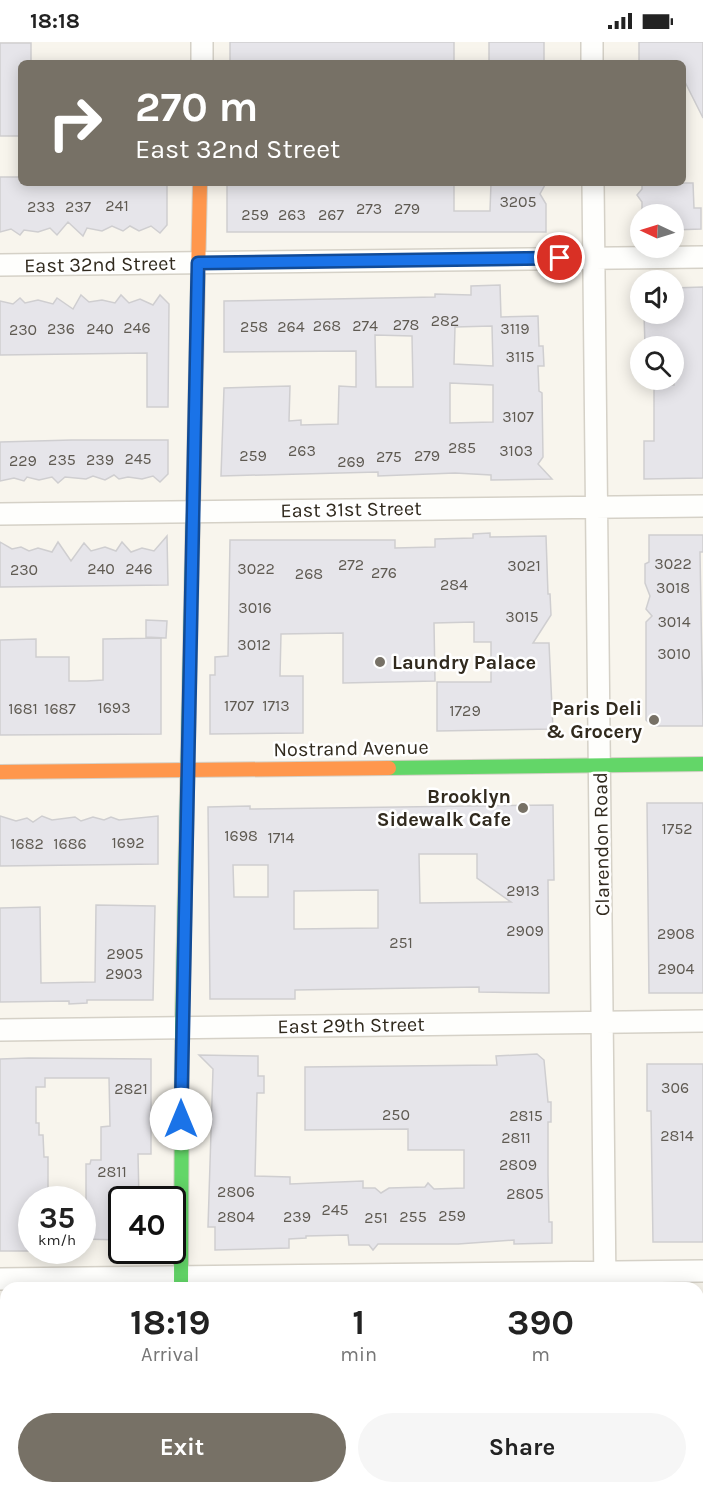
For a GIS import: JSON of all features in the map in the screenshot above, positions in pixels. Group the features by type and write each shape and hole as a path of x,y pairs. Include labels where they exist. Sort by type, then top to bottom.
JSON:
{"street":[{"path":"202,42 202,60"},
{"path":"592,42 592,60"},
{"path":"181,1282 182,1028 200,186"},
{"name":"Clarendon Road","path":"593,186 605,1280"},
{"name":"East 32nd Street","path":"0,265 703,257"},
{"name":"East 31st Street","path":"0,514 703,506"},
{"name":"Nostrand Avenue","path":"0,772 703,764"},
{"name":"East 29th Street","path":"0,1030 703,1021"},
{"path":"322,1282 605,1280 703,1271"},
{"path":"0,1278 145,1282"}],"building":[{"path":"230,42 454,42 454,60 230,60"},
{"path":"489,42 544,42 544,60 489,60"},
{"path":"639,42 703,42 703,118 686,84 686,60 639,60"},
{"path":"0,43 31,43 31,60 18,60 18,136 0,136"},
{"path":"0,177 18,177 18,186 167,186 167,225 160,233 151,226 139,231 130,226 123,231 112,226 102,231 87,228 83,236 68,222 57,235 50,228 38,232 24,230 20,235 11,229 0,232"},
{"path":"686,183 693,183 694,208 701,208 701,229 684,230 684,204 642,204 637,195 642,186 686,186"},
{"path":"227,186 454,186 454,211 490,211 491,186 544,186 540,194 546,204 546,232 227,232"},
{"path":"500,285 501,317 538,316 539,346 543,346 544,366 538,366 539,391 542,393 543,457 538,464 552,479 491,480 491,475 455,473 378,476 378,472 221,476 224,388 290,386 289,421 301,420 301,425 338,424 339,386 356,387 356,351 224,352 224,301 435,297 435,294 471,295 471,286","holes":["492,326 493,366 454,364 455,327","375,335 412,336 413,387 376,387","450,383 493,385 493,422 450,423"]},
{"path":"703,287 703,478 644,479 644,441 654,441 654,390 684,390 684,336 645,336 644,324 684,324 684,288"},
{"path":"81,295 89,302 102,300 115,303 121,295 129,303 140,299 153,305 160,295 169,304 168,407 147,407 147,353 0,355 0,301 13,304 20,298 25,303 38,300 53,304 57,298 73,309"},
{"path":"168,440 168,474 160,482 153,476 142,479 128,477 119,479 114,475 105,480 93,476 86,479 65,477 58,483 52,477 39,480 27,477 24,481 14,478 0,481 0,442"},
{"path":"490,533 490,537 546,536 551,615 533,643 549,643 553,729 437,731 437,682 491,682 491,642 474,642 474,622 434,623 435,681 343,683 343,633 281,634 280,676 303,676 303,733 210,734 210,675 215,675 215,657 228,656 230,540 395,540 395,548 435,547 435,539 473,538 473,534"},
{"path":"649,535 703,535 703,552 700,552 703,726 652,726 646,720 646,622 652,616 646,609 650,596 645,583 645,564 649,562"},
{"path":"167,536 168,585 0,587 0,542 12,549 21,547 29,551 38,548 52,552 58,542 71,561 84,543 91,551 105,547 116,551 122,542 131,552 142,548 154,551"},
{"path":"146,620 167,621 166,638 146,637"},
{"path":"161,638 161,734 0,735 0,640 36,639 36,657 69,657 69,681 87,681 103,680 103,639"},
{"path":"647,803 703,803 703,993 649,993"},
{"path":"553,805 554,880 548,880 549,993 479,992 479,987 295,990 295,999 210,999 208,807 250,806 250,809","holes":["419,854 477,854 477,878 511,902 420,903","233,865 268,865 268,897 234,897","378,890 378,928 294,929 294,891"]},
{"path":"0,816 16,821 27,818 33,822 42,816 52,820 75,817 81,821 93,817 104,820 111,817 119,820 158,816 158,864 0,866"},
{"path":"96,905 155,906 153,1000 87,1000 87,1003 69,1004 69,1001 0,1002 0,908 40,907 41,983 95,982"},
{"path":"537,1054 544,1060 548,1102 551,1102 551,1122 548,1122 548,1175 552,1243 514,1244 514,1240 458,1244 378,1244 373,1250 369,1245 349,1245 348,1235 306,1236 306,1238 289,1239 289,1248 215,1250 215,1227 208,1227 213,1069 199,1055 258,1056 258,1076 264,1076 264,1093 257,1093 255,1176 290,1177 290,1184 363,1181 363,1188 375,1188 381,1193 389,1188 425,1187 428,1183 434,1189 464,1188 464,1150 408,1150 408,1129 305,1130 305,1067 497,1065 496,1056"},
{"path":"0,1059 151,1059 151,1154 138,1154 139,1186 108,1186 108,1240 96,1239 96,1186 86,1186 86,1164 90,1164 91,1160 101,1160 101,1127 110,1126 109,1078 45,1078 45,1087 36,1087 36,1123 39,1123 39,1135 43,1135 44,1157 48,1157 48,1186 18,1186 18,1251 0,1251"},
{"path":"647,1064 703,1064 703,1242 653,1242 651,1111 647,1111"}],"traffic: fast":[{"path":"181,1282 182,1028 193,512"},
{"path":"389,768 703,764"}],"traffic: slow":[{"path":"193,512 200,186"},
{"path":"0,772 389,768"}],"place":[{"name":"Laundry Palace","path":"380,662"},
{"name":"Paris Deli & Grocery","path":"654,720"},
{"name":"Brooklyn Sidewalk Cafe","path":"523,808"}],"route":[{"path":"181,1119 198,263 560,258"}]}
